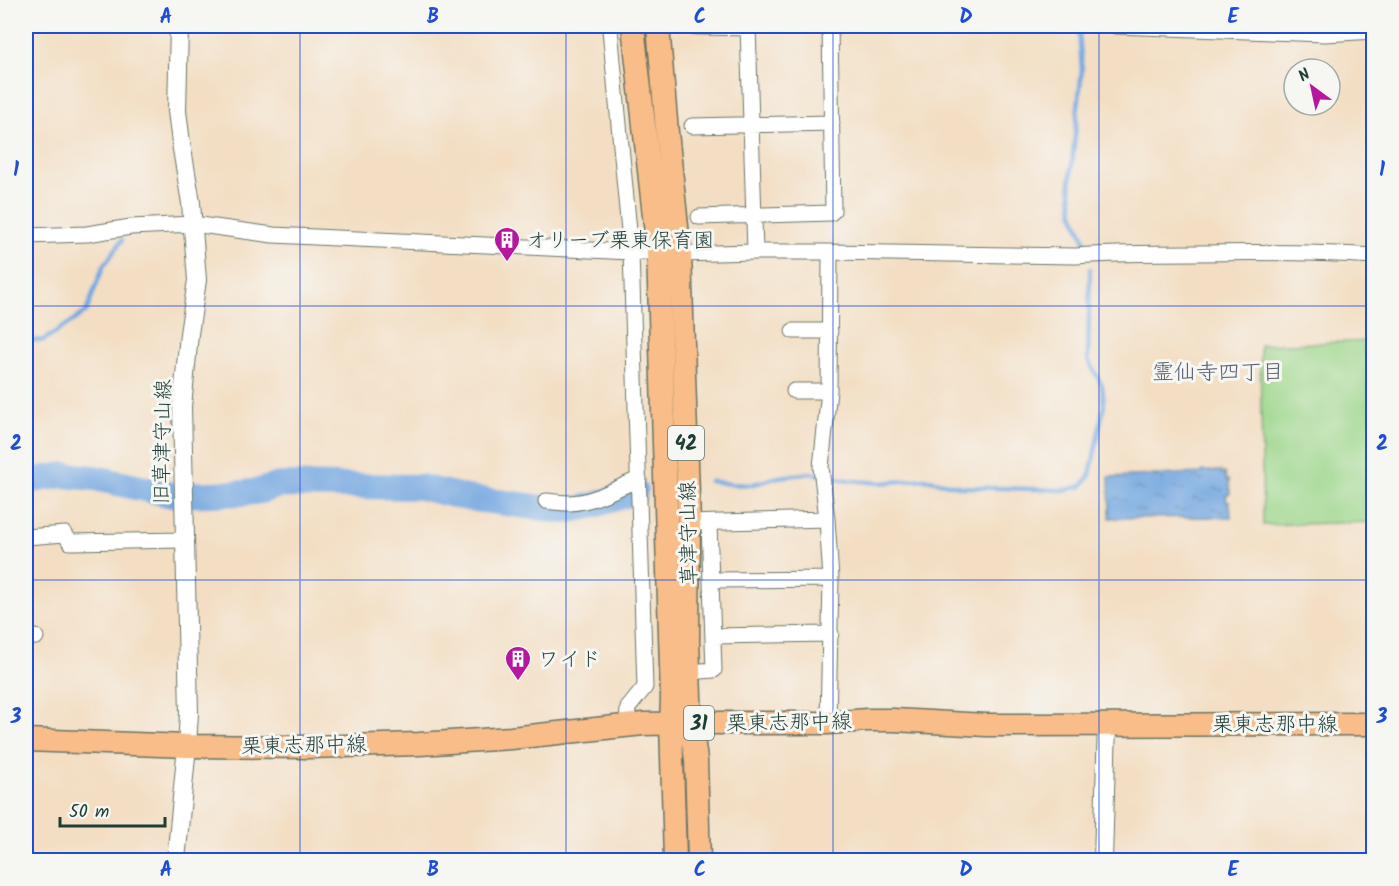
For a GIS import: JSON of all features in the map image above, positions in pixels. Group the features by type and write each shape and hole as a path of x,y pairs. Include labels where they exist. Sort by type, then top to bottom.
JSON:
{"main road":[{"name":"草津守山線","path":"633,26 669,253 699,523 689,672 673,760 675,861"},
{"name":"草津守山線","path":"658,26 667,132 672,698 696,760 699,861"},
{"name":"栗東志那中線","path":"26,740 187,746 308,747 419,744 511,738 643,724 681,723 828,723 894,720 986,725 1374,724"}],"street":[{"name":"旧草津守山線","path":"176,861 189,713 182,407 197,280 193,224 177,111 180,26"},
{"path":"608,26 631,252 645,687 628,708 627,726"},
{"path":"663,26 748,27 755,252"},
{"path":"699,216 831,213 833,211 830,26"},
{"path":"1116,26 1324,33 1374,31"},
{"path":"692,126 832,123"},
{"path":"26,236 87,234 131,227 193,224 273,235 669,253 830,252 1076,256 1240,252 1374,255"},
{"path":"828,723 831,579 821,467 829,391 830,252"},
{"path":"793,332 830,331"},
{"path":"794,391 829,391"},
{"path":"546,501 570,503 591,499 620,489 639,479"},
{"path":"689,672 714,670 711,580 699,523 827,519"},
{"path":"26,537 65,534 70,542 184,540"},
{"path":"711,580 831,579"},
{"path":"714,636 831,634"},
{"path":"1104,861 1107,724"}],"green space":[{"path":"1373,341 1373,522 1263,525 1260,345"}],"water":[{"path":"1202,471 1225,473 1226,480 1229,480 1230,494 1226,495 1227,502 1230,502 1231,517 1110,518 1109,477 1202,473"}],"waterway":[{"path":"1079,32 1082,69 1070,182 1073,213 1085,241"},
{"path":"26,341 44,340 86,312 103,267 122,240"},
{"path":"710,481 750,485 779,477 811,473 880,483 925,479 963,487 1065,490 1082,486 1090,475 1104,406 1102,385 1088,360 1090,269"},
{"path":"26,481 64,475 95,478 172,495 245,493 279,485 420,487 467,498 565,511 595,505 635,492"}],"place":[{"name":"オリーブ栗東保育園","path":"507,263"},
{"name":"ワイド","path":"518,682"}],"district":[{"name":"霊仙寺四丁目","path":"1218,371"}]}
